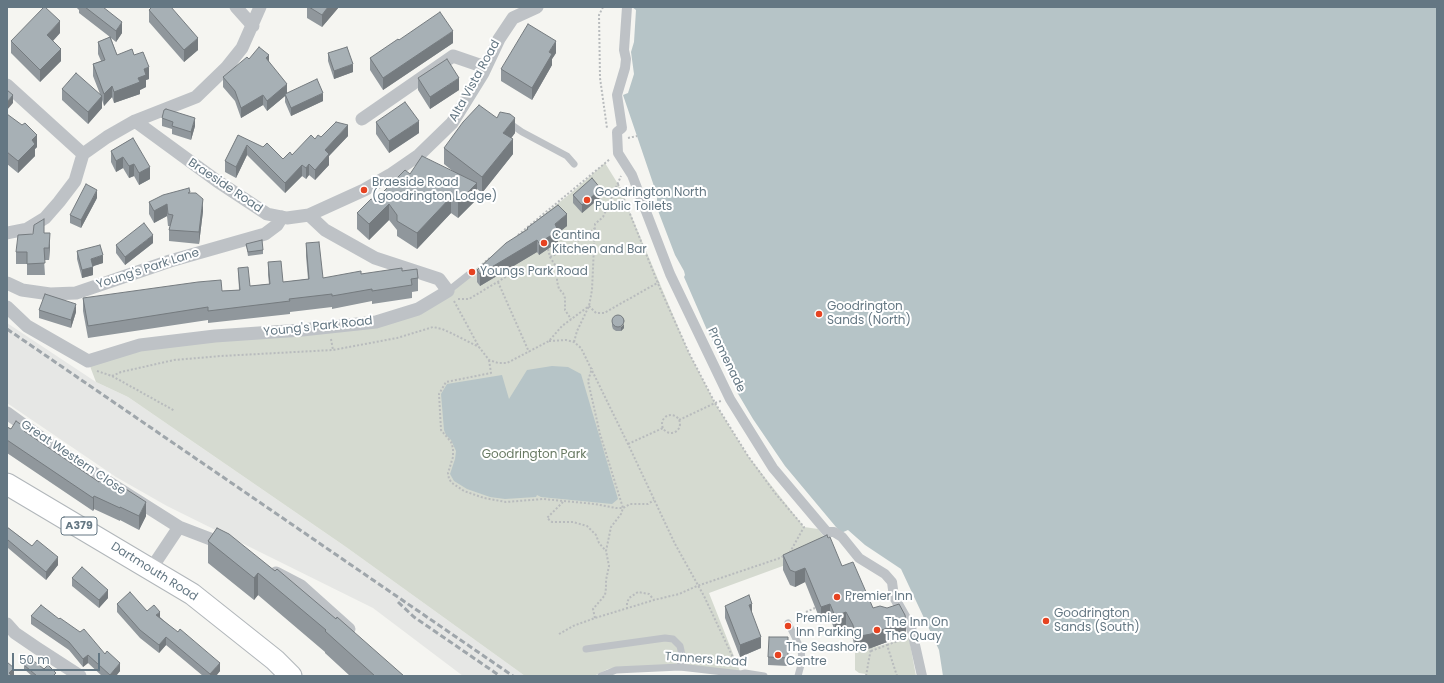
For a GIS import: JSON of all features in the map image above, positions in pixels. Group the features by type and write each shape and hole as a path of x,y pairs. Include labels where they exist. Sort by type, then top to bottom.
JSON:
{"main road":[{"name":"Dartmouth Road","path":"7,484 192,594 275,660 290,676"}],"street":[{"path":"236,7 253,26"},
{"path":"7,233 27,229 45,218 75,181 83,154 107,137 135,121 196,97 226,68 242,48 253,26 260,7"},
{"name":"Alta Vista Road","path":"309,215 364,190 390,175 419,155 448,132 486,67 499,39 513,18 537,7"},
{"name":"Promenade","path":"627,7 624,50 626,59 625,68 616,95 622,128 617,132 618,153 632,175 670,274 730,399 773,468 827,532 834,532 842,538 859,558 885,574 892,582 894,597 911,627 922,676"},
{"path":"362,119 453,56 486,67"},
{"path":"7,85 83,154"},
{"name":"Braeside Road","path":"135,121 248,203 267,214 282,217 309,215"},
{"path":"309,215 325,230 375,258 439,279 448,291"},
{"name":"Young's Park Lane","path":"7,283 22,290 50,294 76,293 170,261 265,234 277,225 282,217"},
{"name":"Young's Park Road","path":"88,361 140,345 215,336 302,330 376,322 418,309 448,291"},
{"path":"7,307 27,326 88,361"},
{"name":"Great Western Close","path":"7,414 62,454 179,527 239,552"},
{"path":"151,569 179,527"},
{"path":"267,567 301,586 360,639"},
{"path":"7,624 15,633 80,676"}],"lane":[{"path":"497,121 512,125 567,156 574,164"},
{"name":"Young's Park Road","path":"448,291 472,272"},
{"path":"788,623 801,650 802,660 798,676"},
{"path":"586,649 665,638 673,639 680,646 682,656 680,668"},
{"name":"Tanners Road","path":"601,676 616,670 680,668 764,676"}],"path":[{"path":"603,7 599,15 600,78 608,134"},
{"path":"518,235 618,153"},
{"path":"574,342 580,324 589,306 592,290 596,224 603,217 626,166"},
{"path":"550,257 566,249 595,228"},
{"path":"548,249 550,257 557,268 557,281 565,298 565,310 571,319"},
{"path":"472,272 495,254"},
{"path":"448,291 457,299 469,299 524,266"},
{"path":"589,306 596,313 604,313 654,285 670,274"},
{"path":"498,282 529,352"},
{"path":"448,291 479,347 489,360 491,373 446,382 439,394 441,430 451,442 453,448 448,473 449,479 452,483 464,492 484,498 506,502 543,499 623,508 630,504 648,504 654,500"},
{"path":"489,360 498,363 508,363 529,352 549,341 562,326 589,306"},
{"path":"112,376 121,372 174,360 333,350 397,338 433,327 451,333 479,347"},
{"path":"549,341 566,340 574,342 581,348 592,368 675,544 697,586 704,596 741,674"},
{"path":"88,361 91,370 112,376 174,411"},
{"path":"592,368 588,381 600,434 623,508 621,514 611,527 606,552 609,566 605,595 593,609 595,618"},
{"path":"679,420 715,403 730,399"},
{"path":"667,416 675,416 679,420 680,426 676,431 668,432 663,428 663,420 667,416"},
{"path":"628,444 663,428"},
{"path":"563,502 547,518 552,522 573,522 587,526 596,535 599,543 606,552"},
{"path":"560,634 573,626 595,618 679,594 697,586 780,558 790,552 804,527"},
{"path":"790,552 796,553"},
{"path":"627,609 629,598 638,592 649,594 654,600"},
{"path":"806,612 816,608"},
{"path":"866,676 871,649 887,645 913,635"},
{"path":"887,645 897,676"}],"shaded area":[{"path":"632,7 1437,7 1437,676 943,676 939,650 901,569 865,545 848,530 841,533 785,466 753,419 737,392 707,330 657,208 657,195 623,95 628,93 634,74 631,52 634,42 636,10"},
{"path":"7,323 96,382 128,397 346,547 525,676 463,676 373,608 167,506 116,477 7,403"},
{"path":"552,366 568,367 581,374 618,499 612,504 541,497 537,495 536,497 505,499 490,497 467,489 454,481 450,474 456,451 444,430 441,394 447,384 502,375 509,399 527,370"}],"green space":[{"name":"Goodrington Park","path":"605,163 618,184 689,353 715,403 748,456 804,527 818,529 828,542 821,552 709,593 741,674 623,667 608,669 594,676 525,676 346,547 128,397 96,382 88,361 140,345 376,322 448,291 571,193"},
{"path":"909,638 916,676 866,676 866,674 859,673 855,670 855,652"}],"building":[{"path":"44,7 60,21 47,35 61,49 40,70 11,41"},
{"path":"85,7 103,7 122,22 116,31"},
{"path":"152,7 171,7 198,38 184,50 149,10"},
{"path":"309,7 328,7 322,15"},
{"path":"440,12 453,31 383,78 370,58"},
{"path":"528,24 556,41 549,52 552,54 532,88 501,69"},
{"path":"110,37 117,55 132,49 134,55 143,52 149,67 144,69 146,75 138,78 140,82 114,92 112,86 104,94 93,64 105,60 98,42"},
{"path":"259,47 269,55 266,58 287,84 267,101 263,95 241,108 235,91 223,77 247,57 249,59"},
{"path":"347,47 353,64 334,71 328,53"},
{"path":"447,59 459,78 430,97 418,78"},
{"path":"76,73 102,96 88,112 62,89"},
{"path":"317,79 323,93 291,108 285,94"},
{"path":"7,90 13,95 7,102"},
{"path":"405,102 419,121 389,141 376,122"},
{"path":"479,105 497,118 500,112 510,114 515,118 503,133 513,139 482,177 444,148 463,122"},
{"path":"166,109 195,118 191,132 172,126 173,122 162,118 164,110"},
{"path":"7,114 22,125 25,123 37,135 32,140 35,144 18,161 7,152"},
{"path":"336,122 348,125 325,150 329,154 315,170 309,164 306,168 302,165 285,183 247,145 236,167 225,161 238,135 263,147 267,143 283,159 290,152 292,155 311,135 315,139 318,135 321,137"},
{"path":"133,138 150,167 139,173 134,164 129,166 123,157 116,161 111,151"},
{"path":"422,156 477,183 458,202 451,197 417,233 397,221 397,215 389,204 369,224 357,213 371,199 375,200 405,170 410,174"},
{"path":"592,178 601,189 582,205 573,195"},
{"path":"86,184 97,190 81,220 70,215"},
{"path":"189,188 190,192 188,193 196,193 203,199 199,232 169,230 173,215 168,214 167,204 154,211 149,202 163,195"},
{"path":"558,205 567,214 555,224 558,231 539,243 537,240 480,274 477,270 506,243 528,229 527,228"},
{"path":"44,219 44,233 50,233 49,248 44,248 45,263 27,264 27,252 16,252 18,235 33,234 34,225"},
{"path":"144,223 153,235 125,257 116,245"},
{"path":"262,240 263,250 248,252 246,244"},
{"path":"319,242 323,278 361,271 361,274 402,268 402,271 417,269 418,278 411,279 412,285 372,291 372,289 332,296 332,294 289,299 290,301 208,311 208,307 88,326 83,298 221,280 222,291 240,290 238,268 248,267 250,286 270,284 268,262 281,261 283,282 309,279 306,243"},
{"path":"100,245 103,255 91,259 93,267 82,270 77,251"},
{"path":"45,294 76,304 71,320 39,310"},
{"path":"616,315 620,315 624,321 620,327 616,327 612,323 612,319"},
{"path":"16,421 26,428 24,431 99,482 102,478 116,488 118,484 146,502 139,516 94,496 93,498 7,440 7,427 11,429"},
{"path":"7,527 32,546 37,540 58,557 46,572 8,540 7,541"},
{"path":"217,528 229,534 275,571 277,569 336,619 337,617 404,676 375,676 325,631 326,630 258,573 254,578 208,541"},
{"path":"827,535 828,538 830,537 842,566 853,562 873,608 880,606 887,608 899,604 905,615 906,621 871,634 855,637 853,625 846,612 835,616 830,604 821,607 805,568 795,572 790,570 783,555"},
{"path":"82,567 108,590 99,600 72,578"},
{"path":"130,592 147,611 154,605 160,612 156,615 178,632 180,629 220,663 210,674 166,637 159,645 140,630 117,604"},
{"path":"749,595 752,604 749,605 761,637 740,645 725,606"},
{"path":"41,605 59,619 60,618 80,632 84,629 105,654 107,651 120,663 110,675 88,655 83,659 69,642 31,616"},
{"name":"The Seashore Centre","path":"769,637 788,637 788,658 768,657"},
{"path":"30,658 44,669 48,665 56,673 53,676 37,676 24,665"},
{"path":"7,662 14,668 9,673 12,676 7,676"}],"railway":[{"path":"7,329 513,676"},
{"path":"398,602 414,617 500,676"}],"place":[{"name":"Braeside Road (goodrington Lodge)","path":"364,190"},
{"name":"Goodrington North Public Toilets","path":"587,200"},
{"name":"Cantina Kitchen and Bar","path":"544,243"},
{"name":"Youngs Park Road","path":"472,272"},
{"name":"Goodrington Sands (North)","path":"819,314"},
{"name":"Premier Inn","path":"837,597"},
{"name":"Goodrington Sands (South)","path":"1046,621"},
{"name":"Premier Inn Parking","path":"788,626"},
{"name":"The Inn On The Quay","path":"877,630"},
{"name":"The Seashore Centre","path":"778,655"}]}
